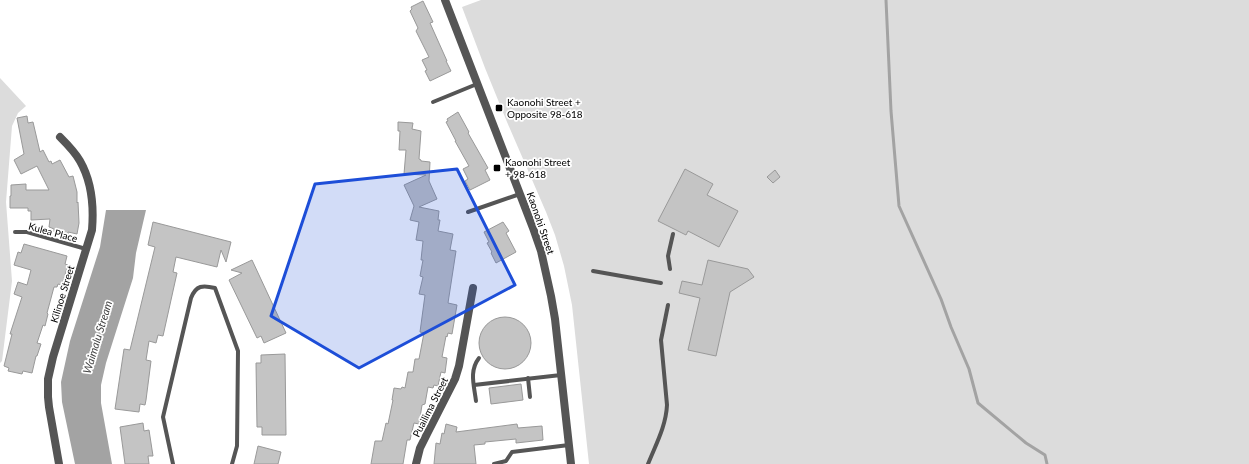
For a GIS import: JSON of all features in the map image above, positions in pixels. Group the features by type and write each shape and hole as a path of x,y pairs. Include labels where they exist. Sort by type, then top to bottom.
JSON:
{"street":[{"name":"Kaonohi Street","path":"445,0 536,236 547,275 555,319 571,464"},
{"name":"Kilinoe Street","path":"59,464 49,407 48,379 53,357 92,230 93,218 91,190 87,176 80,161 60,137"},
{"name":"Puailima Street","path":"416,464 420,448 455,379 459,366 473,288"}],"lane":[{"path":"433,102 477,84"},
{"path":"468,212 520,194"},
{"name":"Kulea Place","path":"15,232 27,232 86,249"},
{"path":"670,269 668,256 673,234"},
{"path":"593,271 661,283"},
{"path":"173,464 163,417 191,298 196,288 204,286 215,288 238,351 237,446 232,464"},
{"path":"649,463 665,423 667,414 661,340 668,305"},
{"path":"476,401 473,368 479,358"},
{"path":"474,385 561,375"},
{"path":"528,378 530,397"},
{"path":"494,464 506,461 512,452 569,445"}],"highlighted area":[{"path":"457,169 515,285 359,368 271,316 315,184"}],"shaded area":[{"path":"481,0 1249,0 1249,464 589,464 572,305 564,266 555,235 546,212 507,122 462,7"},
{"path":"0,78 26,106 18,113 12,126 6,202 12,281 2,361 0,363"}],"water":[{"name":"Waimalu Stream","path":"106,210 146,210 136,253 133,278 106,363 101,385 101,403 112,464 75,464 62,402 61,382 70,341 100,247"}],"building":[{"path":"423,1 433,22 430,23 451,71 430,81 422,60 429,57 416,31 418,28 410,11 412,9 411,7"},
{"path":"458,112 488,168 485,170 490,180 470,190 465,181 468,179 463,169 469,166 446,122 448,121 447,119"},
{"path":"27,116 28,123 33,122 40,152 43,150 49,162 51,161 52,164 60,160 69,177 73,176 77,192 77,203 78,202 79,223 77,234 68,232 68,235 54,232 54,229 49,227 50,219 31,220 31,211 28,211 28,208 10,208 11,185 26,184 26,190 49,190 37,166 21,174 14,160 24,154 17,118"},
{"path":"398,122 413,123 412,129 421,131 419,159 421,161 430,162 429,181 437,199 419,207 439,211 438,220 440,220 438,231 453,234 450,250 456,251 448,303 457,305 452,334 448,333 447,337 446,336 442,357 447,358 445,373 441,372 438,386 434,385 433,388 428,387 425,404 422,405 419,424 414,423 410,440 407,440 403,464 371,464 375,441 382,441 386,423 388,424 394,388 405,388 408,372 413,372 415,359 419,359 424,333 420,332 425,295 419,294 423,277 420,276 423,260 421,260 423,241 416,240 419,222 410,220 414,206 404,185 426,175 404,174 406,150 399,150 400,131 398,131"},
{"path":"685,169 713,184 707,195 738,211 719,247 688,231 686,235 658,221"},
{"path":"775,170 780,177 773,183 767,177"},
{"path":"153,222 231,242 226,262 221,250 217,267 176,257 173,272 177,273 163,336 158,335 156,343 149,341 146,360 151,361 145,405 140,404 139,412 115,409 124,349 130,350 155,247 148,245"},
{"path":"503,222 509,231 506,233 516,252 496,263 484,232"},
{"path":"24,244 67,256 65,264 68,265 62,285 58,284 57,287 54,287 45,326 43,325 37,343 41,344 36,356 32,373 23,371 22,374 8,371 9,368 4,366 12,334 10,334 22,297 14,294 18,282 27,285 31,270 14,265 18,252 21,253"},
{"path":"252,260 286,333 264,343 261,336 257,338 229,280 242,273 231,270"},
{"path":"708,260 748,269 754,277 730,292 716,356 688,350 700,298 679,293 682,281 702,285"},
{"path":"500,317 510,317 524,324 531,338 531,348 524,362 510,369 500,369 490,365 483,358 479,348 479,338 483,328 490,321"},
{"path":"285,354 286,435 262,435 262,427 257,427 256,363 261,363 261,355"},
{"path":"521,384 523,400 491,404 489,388"},
{"path":"143,423 144,431 149,430 153,456 148,456 149,464 125,464 120,427"},
{"path":"446,424 457,427 456,432 517,424 518,428 542,426 543,440 516,443 516,439 485,442 485,444 474,445 476,464 434,464 436,443 440,444 442,433 444,434"},
{"path":"258,446 281,452 278,464 254,464"}],"waterway":[{"path":"886,0 891,111 899,206 941,299 969,369 978,403 1026,443 1045,455 1047,464"}],"place":[{"name":"Kaonohi Street + Opposite 98-618","path":"499,108"},
{"name":"Kaonohi Street + 98-618","path":"497,168"}]}
